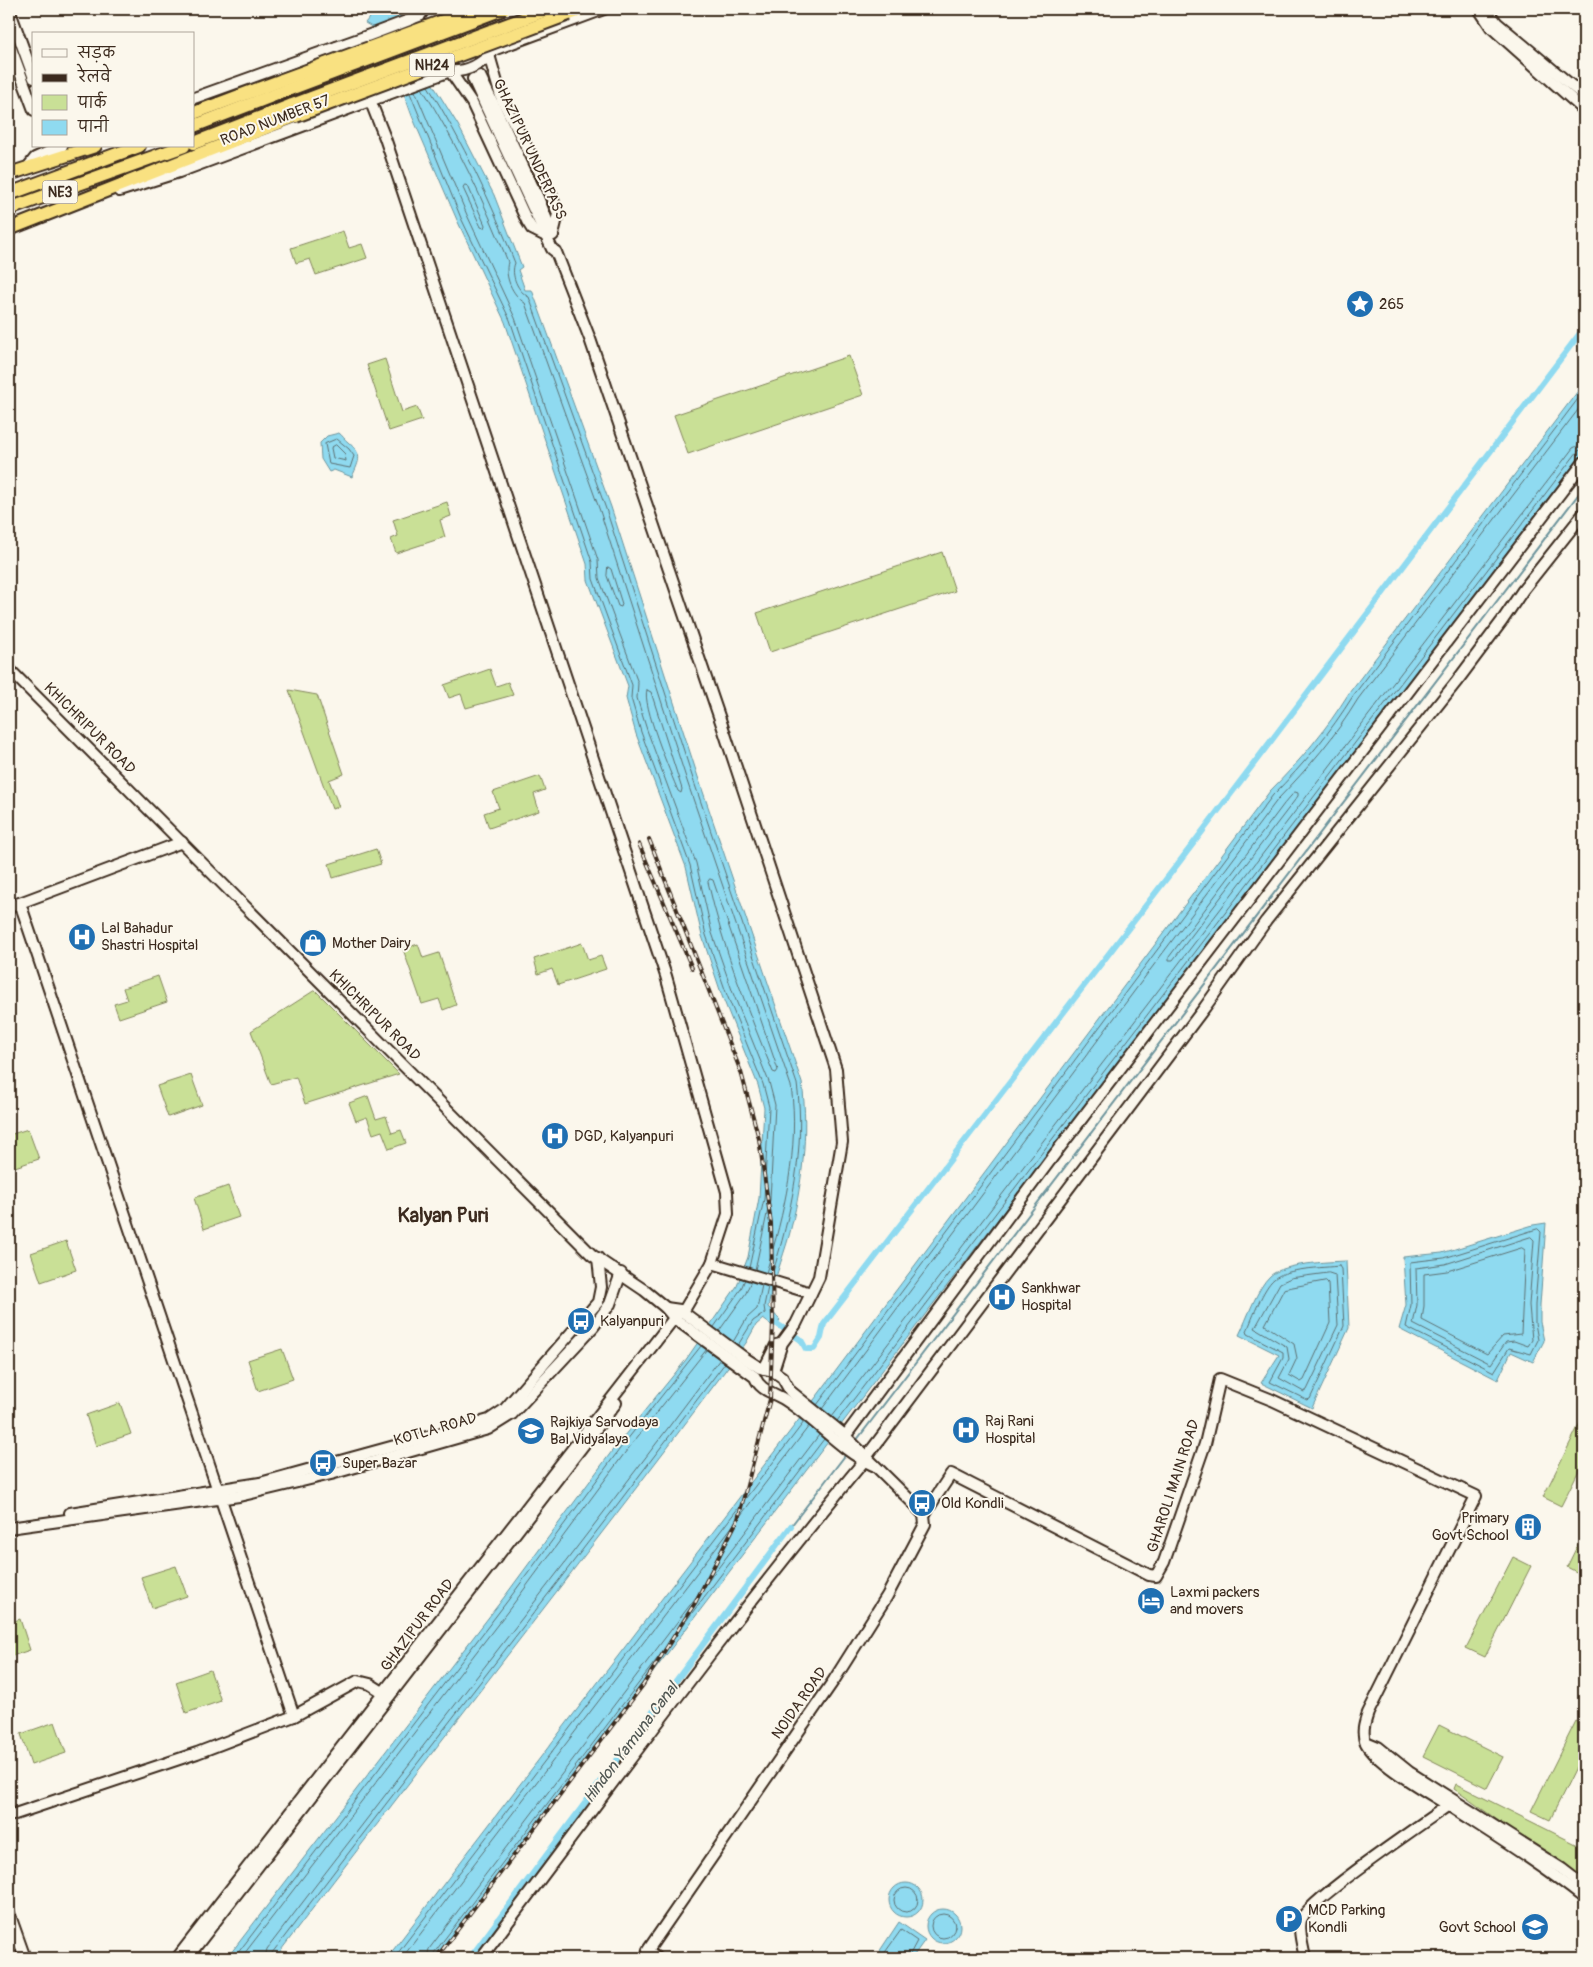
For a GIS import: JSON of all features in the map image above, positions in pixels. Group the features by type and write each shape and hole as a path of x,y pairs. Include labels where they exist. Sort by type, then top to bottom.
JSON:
{"highway":[{"name":"NH24","path":"195,113 284,86 476,9"},
{"path":"195,126 284,86 503,9"},
{"path":"9,229 130,179 171,166 294,111 549,9"},
{"name":"NH24","path":"294,111 583,9"},
{"path":"195,143 294,111"},
{"path":"9,174 89,148"},
{"name":"NE3","path":"9,194 134,148"},
{"name":"NE3","path":"9,209 178,148"}],"street":[{"path":"9,9 32,72"},
{"path":"492,9 500,28 498,45 491,53 502,100 551,194 558,214 550,235"},
{"name":"ROAD NUMBER 57","path":"82,200 179,172 450,71 471,68 483,62 491,53 604,9"},
{"path":"1479,9 1490,27 1584,110"},
{"path":"1486,9 1497,23 1584,96"},
{"path":"195,98 367,36 420,13"},
{"path":"420,13 416,40 422,56 434,67 450,71 472,103 527,221 532,229 550,235 558,247 556,252 590,338 722,725 836,1069 840,1120 840,1153 819,1278 796,1324 763,1371 760,1386 803,1408 844,1440 924,1516"},
{"path":"9,43 32,105"},
{"name":"GHAZIPUR ROAD","path":"177,1958 387,1695 683,1317 712,1262 728,1214 727,1192 666,976 370,100 337,47"},
{"name":"GHAZIPUR UNDERPASS","path":"476,77 539,200 550,235"},
{"path":"28,167 35,158 48,149"},
{"path":"844,1440 1051,1159 1584,462"},
{"path":"481,1958 776,1568 865,1458 1206,1007 1266,921 1457,681 1502,621 1522,590 1584,512"},
{"name":"KHICHRIPUR ROAD","path":"9,669 389,1053 416,1077 598,1258 621,1273 666,1308 683,1317 743,1363 763,1371"},
{"path":"9,907 182,842"},
{"path":"20,903 294,1716"},
{"name":"KOTLA ROAD","path":"478,1428 504,1410 588,1316 600,1298 601,1287 598,1258"},
{"path":"712,1262 729,1269 811,1293"},
{"name":"KOTLA ROAD","path":"9,1528 219,1495 478,1428 497,1425 512,1414 593,1327 610,1304 621,1273"},
{"path":"600,1298 610,1304"},
{"path":"763,1371 782,1377 803,1408"},
{"name":"GHAROLI MAIN ROAD","path":"924,1516 951,1474 1149,1575 1156,1576 1164,1562 1205,1444 1220,1379 1272,1400 1476,1496 1368,1713 1364,1725 1365,1741 1378,1747 1452,1803"},
{"path":"774,1394 784,1392 786,1385"},
{"name":"KOTLA ROAD","path":"9,1522 219,1495"},
{"name":"NOIDA ROAD","path":"656,1958 648,1950 834,1680 887,1596 918,1541 925,1524 924,1516"},
{"path":"9,1816 197,1753 294,1716 358,1681 363,1681 387,1695"},
{"name":"GHAZIPUR ROAD","path":"187,1958 387,1695"},
{"path":"1452,1803 1562,1869 1584,1886"},
{"path":"1452,1803 1556,1875 1584,1898"},
{"path":"1305,1958 1300,1932 1301,1921 1306,1911 1348,1877 1452,1803"},
{"path":"9,1913 25,1958"}],"green space":[{"path":"343,231 349,248 362,244 367,258 316,275 310,259 296,263 291,248"},
{"path":"849,356 863,395 688,454 674,415"},
{"path":"385,359 402,412 417,407 422,420 389,431 367,365"},
{"path":"447,502 451,516 440,520 445,537 396,553 391,539 398,536 393,520"},
{"path":"942,552 955,591 770,652 757,613"},
{"path":"490,669 496,686 508,682 513,695 466,708 461,694 449,698 444,685"},
{"path":"289,690 317,695 344,774 329,780 339,807 332,809"},
{"path":"540,776 545,790 534,794 539,811 489,828 484,813 499,808 493,792"},
{"path":"376,849 381,864 333,878 329,864"},
{"path":"582,943 588,960 601,956 606,969 558,985 552,969 538,974 534,959"},
{"path":"418,944 423,958 439,953 456,1005 443,1010 439,999 422,1004 403,949"},
{"path":"158,976 167,1002 119,1018 114,1004 127,1000 123,988"},
{"path":"315,990 399,1074 305,1104 296,1077 271,1084 251,1031"},
{"path":"191,1075 202,1105 168,1117 157,1086"},
{"path":"368,1096 376,1119 386,1116 392,1133 401,1130 406,1143 389,1149 382,1131 373,1134 367,1117 356,1121 349,1103"},
{"path":"28,1129 39,1159 9,1169 9,1135"},
{"path":"228,1186 239,1217 204,1229 194,1198"},
{"path":"66,1241 76,1270 41,1282 31,1253"},
{"path":"282,1349 293,1379 258,1391 248,1360"},
{"path":"120,1403 131,1434 96,1446 86,1415"},
{"path":"1584,1415 1584,1460 1561,1506 1543,1497"},
{"path":"1584,1532 1584,1576 1567,1567"},
{"path":"1513,1557 1531,1566 1485,1657 1466,1648"},
{"path":"176,1566 187,1596 152,1608 141,1577"},
{"path":"20,1619 30,1650 9,1657 9,1623"},
{"path":"210,1670 221,1701 186,1713 176,1682"},
{"path":"1576,1721 1584,1725 1584,1751 1550,1820 1531,1811"},
{"path":"55,1722 66,1753 31,1765 21,1734"},
{"path":"1439,1725 1503,1757 1487,1788 1423,1756"},
{"path":"1456,1784 1584,1848 1584,1882 1454,1789"}],"water":[{"path":"371,9 401,9 411,49 458,125 494,195 522,267 518,270 525,290 532,290 611,507 698,777 802,1083 805,1121 803,1160 794,1218 768,1307 780,1320 774,1327 763,1319 756,1325 746,1343 688,1420 275,1958 227,1958 505,1596 615,1447 685,1361 737,1286 748,1257 759,1198 764,1108 758,1085 722,996 702,936 686,867 636,734 626,698 628,686 588,580 587,564 505,322 457,220 412,116 382,33 365,23 373,13"},
{"path":"1584,383 1584,451 436,1958 387,1958 817,1396 1270,791 1302,757 1322,732 1349,693"},
{"path":"339,433 353,446 358,454 359,458 352,477 334,470 329,472 321,459 320,443 327,436"},
{"path":"1546,1223 1540,1305 1540,1322 1544,1341 1533,1362 1511,1352 1498,1380 1399,1329 1406,1305 1403,1257 1442,1253 1533,1225"},
{"path":"1346,1261 1349,1328 1312,1408 1261,1383 1279,1355 1239,1335 1257,1296 1270,1276 1285,1268 1295,1266"},
{"path":"906,1883 918,1888 923,1900 918,1912 906,1917 894,1912 889,1900 894,1888"},
{"path":"943,1909 955,1914 960,1926 955,1938 943,1943 931,1938 926,1926 931,1914"},
{"path":"899,1922 925,1940 912,1958 875,1958"}],"waterway":[{"path":"777,1324 801,1340 806,1349 814,1349 821,1338 824,1324 1180,861 1584,328"},
{"path":"856,1441 1584,487"},
{"path":"791,1526 847,1453"},
{"name":"Hindon Yamuna Canal","path":"470,1958 791,1526"}],"tunnel":[{"path":"442,9 473,79"},
{"path":"451,9 480,76"}],"railway":[{"path":"436,1958 643,1685 695,1603 738,1519 770,1399 773,1322 771,1223 759,1139 741,1072 649,839"},
{"path":"639,844 692,968"}],"place":[{"name":"265","path":"1360,304"},
{"name":"Lal Bahadur Shastri Hospital","path":"82,937"},
{"name":"Mother Dairy","path":"313,943"},
{"name":"DGD, Kalyanpuri","path":"555,1136"},
{"name":"Sankhwar Hospital","path":"1002,1297"},
{"name":"Kalyanpuri","path":"581,1321"},
{"name":"Raj Rani Hospital","path":"966,1430"},
{"name":"Rajkiya Sarvodaya Bal Vidyalaya","path":"531,1431"},
{"name":"Super Bazar","path":"323,1463"},
{"name":"Old Kondli","path":"922,1503"},
{"name":"Primary Govt School","path":"1528,1527"},
{"name":"Laxmi packers and movers","path":"1151,1601"},
{"name":"MCD Parking Kondli","path":"1289,1919"},
{"name":"Govt School","path":"1535,1927"}],"district":[{"name":"Kalyan Puri","path":"443,1215"}]}
